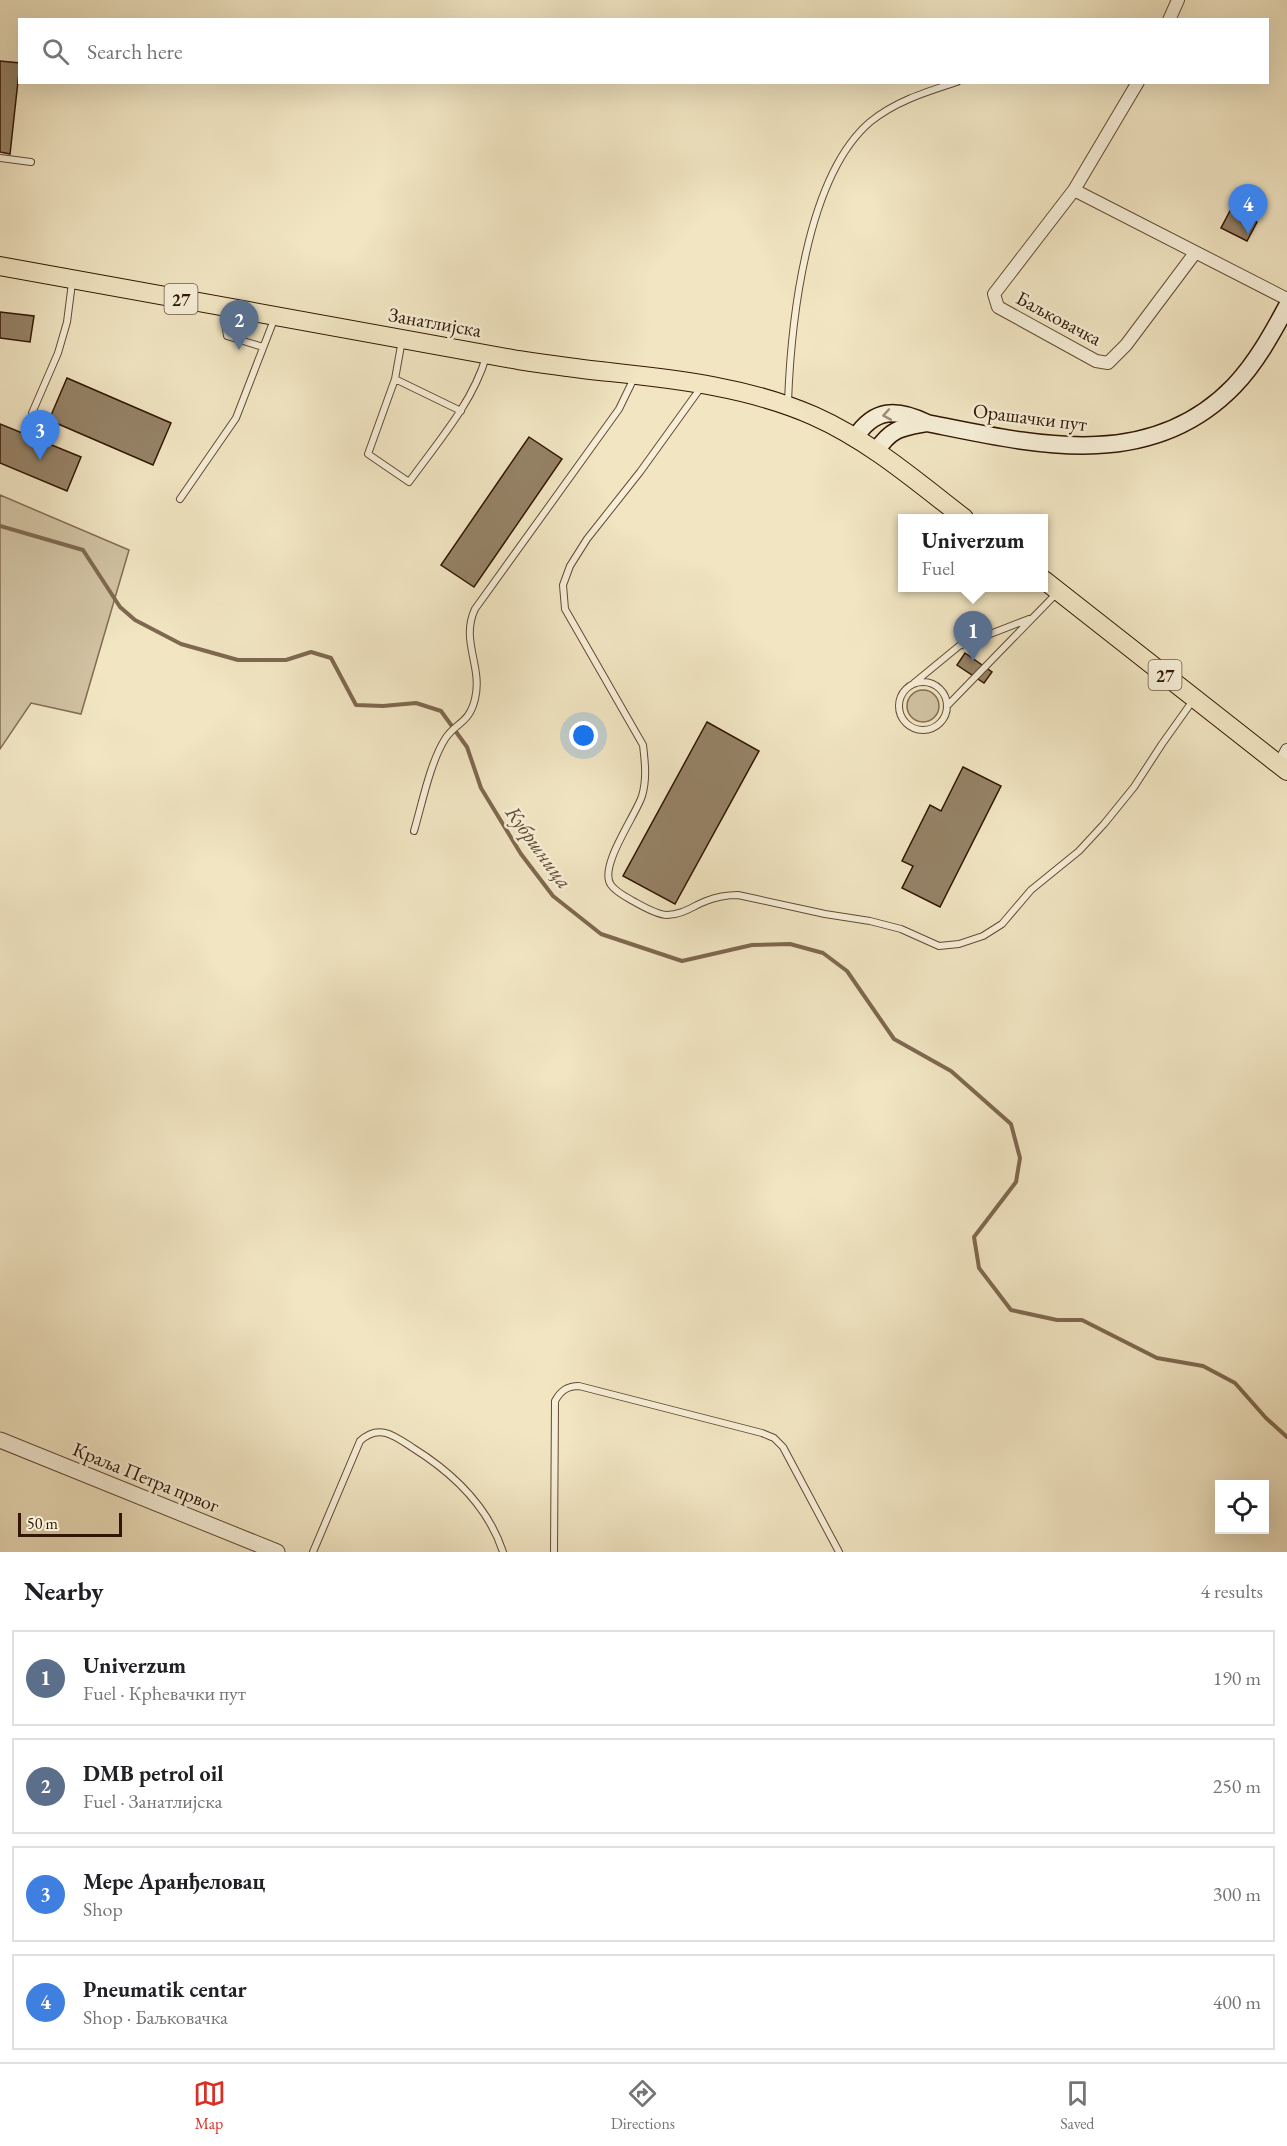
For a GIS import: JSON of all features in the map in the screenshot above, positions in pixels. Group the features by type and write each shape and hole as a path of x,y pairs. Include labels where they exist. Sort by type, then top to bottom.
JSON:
{"main road":[{"name":"Занатлијска","path":"0,266 487,354 703,384 761,397 788,406 855,438"},
{"name":"Орашачки пут","path":"927,423 997,437 1068,446 1120,443 1158,434 1196,416 1227,392 1257,357 1287,306"},
{"path":"855,438 862,427 882,414 901,413 927,423"},
{"path":"876,451 889,433 900,427 927,423"},
{"name":"27","path":"855,438 876,451 958,514"},
{"name":"27","path":"1048,583 1195,698 1284,762"}],"street":[{"path":"1170,18 1178,0"},
{"name":"Баљковачка","path":"1137,84 1074,190 994,294 998,307 1096,362 1108,363 1126,345 1195,253"},
{"path":"1074,190 1287,299"},
{"name":"Краља Петра првог","path":"0,1440 277,1552"}],"lane":[{"path":"788,406 792,338 802,272 819,209 836,165 861,130 886,110 917,95 951,84"},
{"path":"0,158 31,162"},
{"path":"32,413 58,353 67,322 72,279"},
{"path":"226,307 227,336 263,347"},
{"path":"180,499 236,418 275,316"},
{"path":"402,339 395,379 368,454 409,482 461,411 482,372 487,354"},
{"path":"414,831 433,769 446,738 468,718 477,689 476,668 469,639 470,624 475,609 619,409 636,375"},
{"path":"395,379 461,411"},
{"path":"703,384 640,472 587,539 570,566 563,585 565,609 643,745 646,770 642,796 611,861 608,873 610,884 622,895 641,906 666,915 684,912 706,901 726,895 738,895 825,914 870,921 901,929 939,946 959,944 983,936 1002,924 1031,890 1079,851 1104,824 1134,787 1195,698"},
{"path":"947,706 1058,591"},
{"path":"911,685 919,682 935,685 946,698 947,706 943,720 931,728 916,729 904,720 899,706 905,691 911,685 959,646 1033,618"},
{"path":"554,1552 555,1401 562,1391 579,1386 774,1438 786,1453 839,1552"},
{"path":"313,1552 360,1441 370,1434 383,1432 396,1436 443,1467 456,1479 490,1524 503,1552"}],"shaded area":[{"path":"0,495 129,550 81,714 31,703 0,749"},
{"path":"923,690 934,695 939,706 934,717 923,722 912,717 907,706 912,695"}],"building":[{"path":"0,61 18,63 18,81 10,154 0,152"},
{"path":"1231,209 1257,222 1247,241 1221,228"},
{"path":"0,312 34,316 30,342 0,338"},
{"path":"67,378 171,423 153,465 49,420"},
{"path":"0,424 81,457 67,491 0,463"},
{"path":"529,437 562,459 474,587 441,565"},
{"path":"965,653 992,672 984,683 957,665"},
{"path":"707,722 759,751 675,904 623,876"},
{"path":"963,767 1001,786 940,907 902,888 913,866 902,861 930,805 941,811"}],"waterway":[{"name":"Кубршница","path":"0,526 83,550 120,607 135,620 181,644 238,660 286,660 311,652 331,658 356,705 383,706 416,703 441,711 467,747 481,788 521,854 553,896 601,934 682,961 752,945 790,944 823,953 847,971 894,1039 951,1071 1011,1124 1020,1158 1016,1182 974,1237 979,1268 1011,1310 1057,1320 1082,1320 1157,1358 1203,1366 1235,1383 1266,1418 1287,1437"}],"place":[{"name":"Pneumatik centar","path":"1248,234"},
{"name":"DMB petrol oil","path":"239,350"},
{"name":"Мере Аранђеловац","path":"40,460"},
{"name":"Univerzum","path":"973,661"}]}
